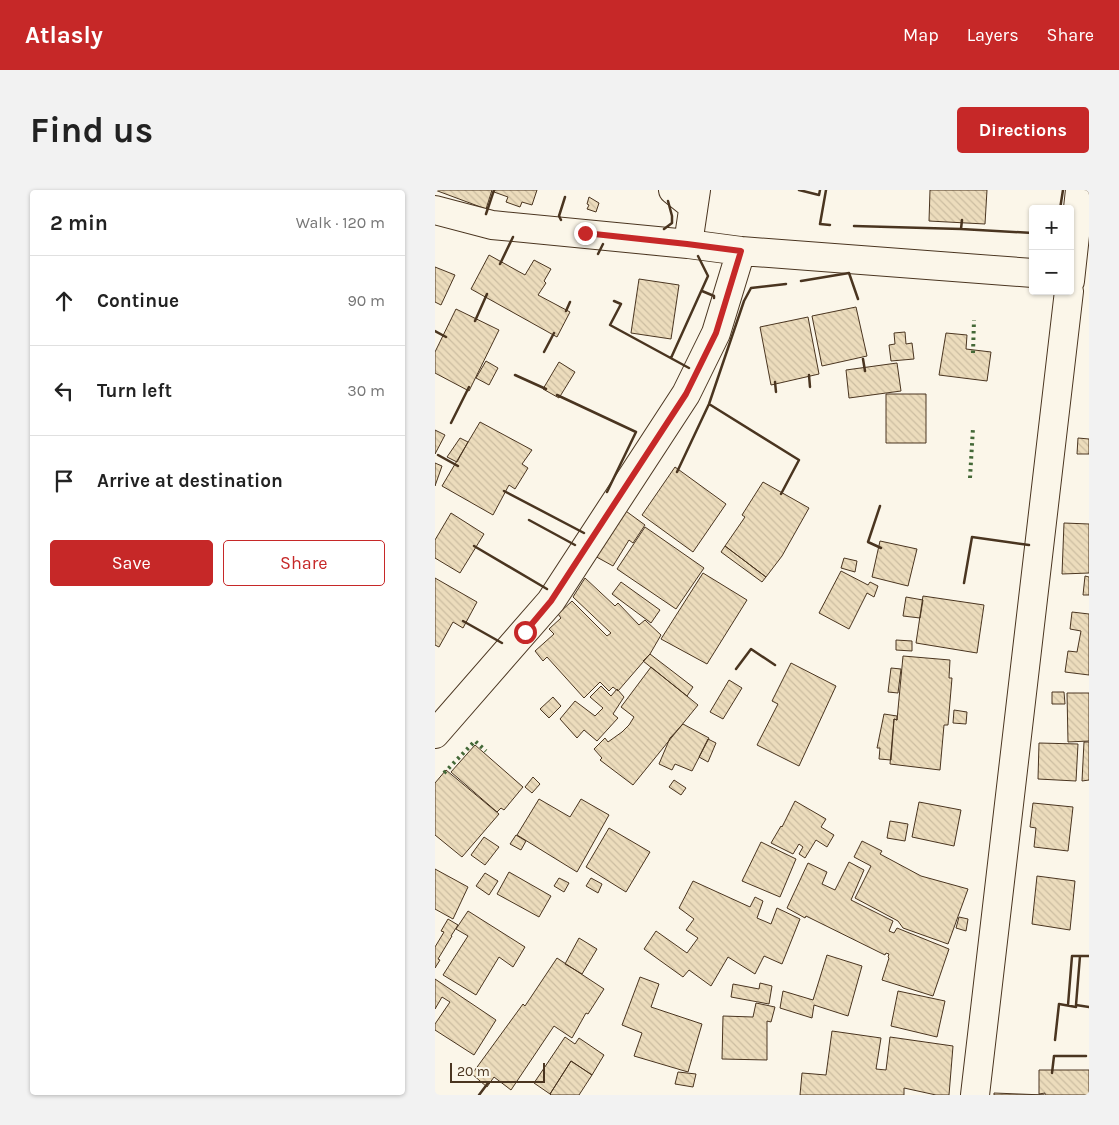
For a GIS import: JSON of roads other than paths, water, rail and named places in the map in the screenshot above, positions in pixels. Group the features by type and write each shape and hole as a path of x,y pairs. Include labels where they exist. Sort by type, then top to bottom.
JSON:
{"street":[{"path":"1074,250 1080,190"},
{"path":"687,195 687,244"},
{"path":"435,210 492,224 741,251 1029,273"},
{"path":"435,734 551,601 686,394 716,333 741,251"},
{"path":"975,1095 1069,295"}]}
